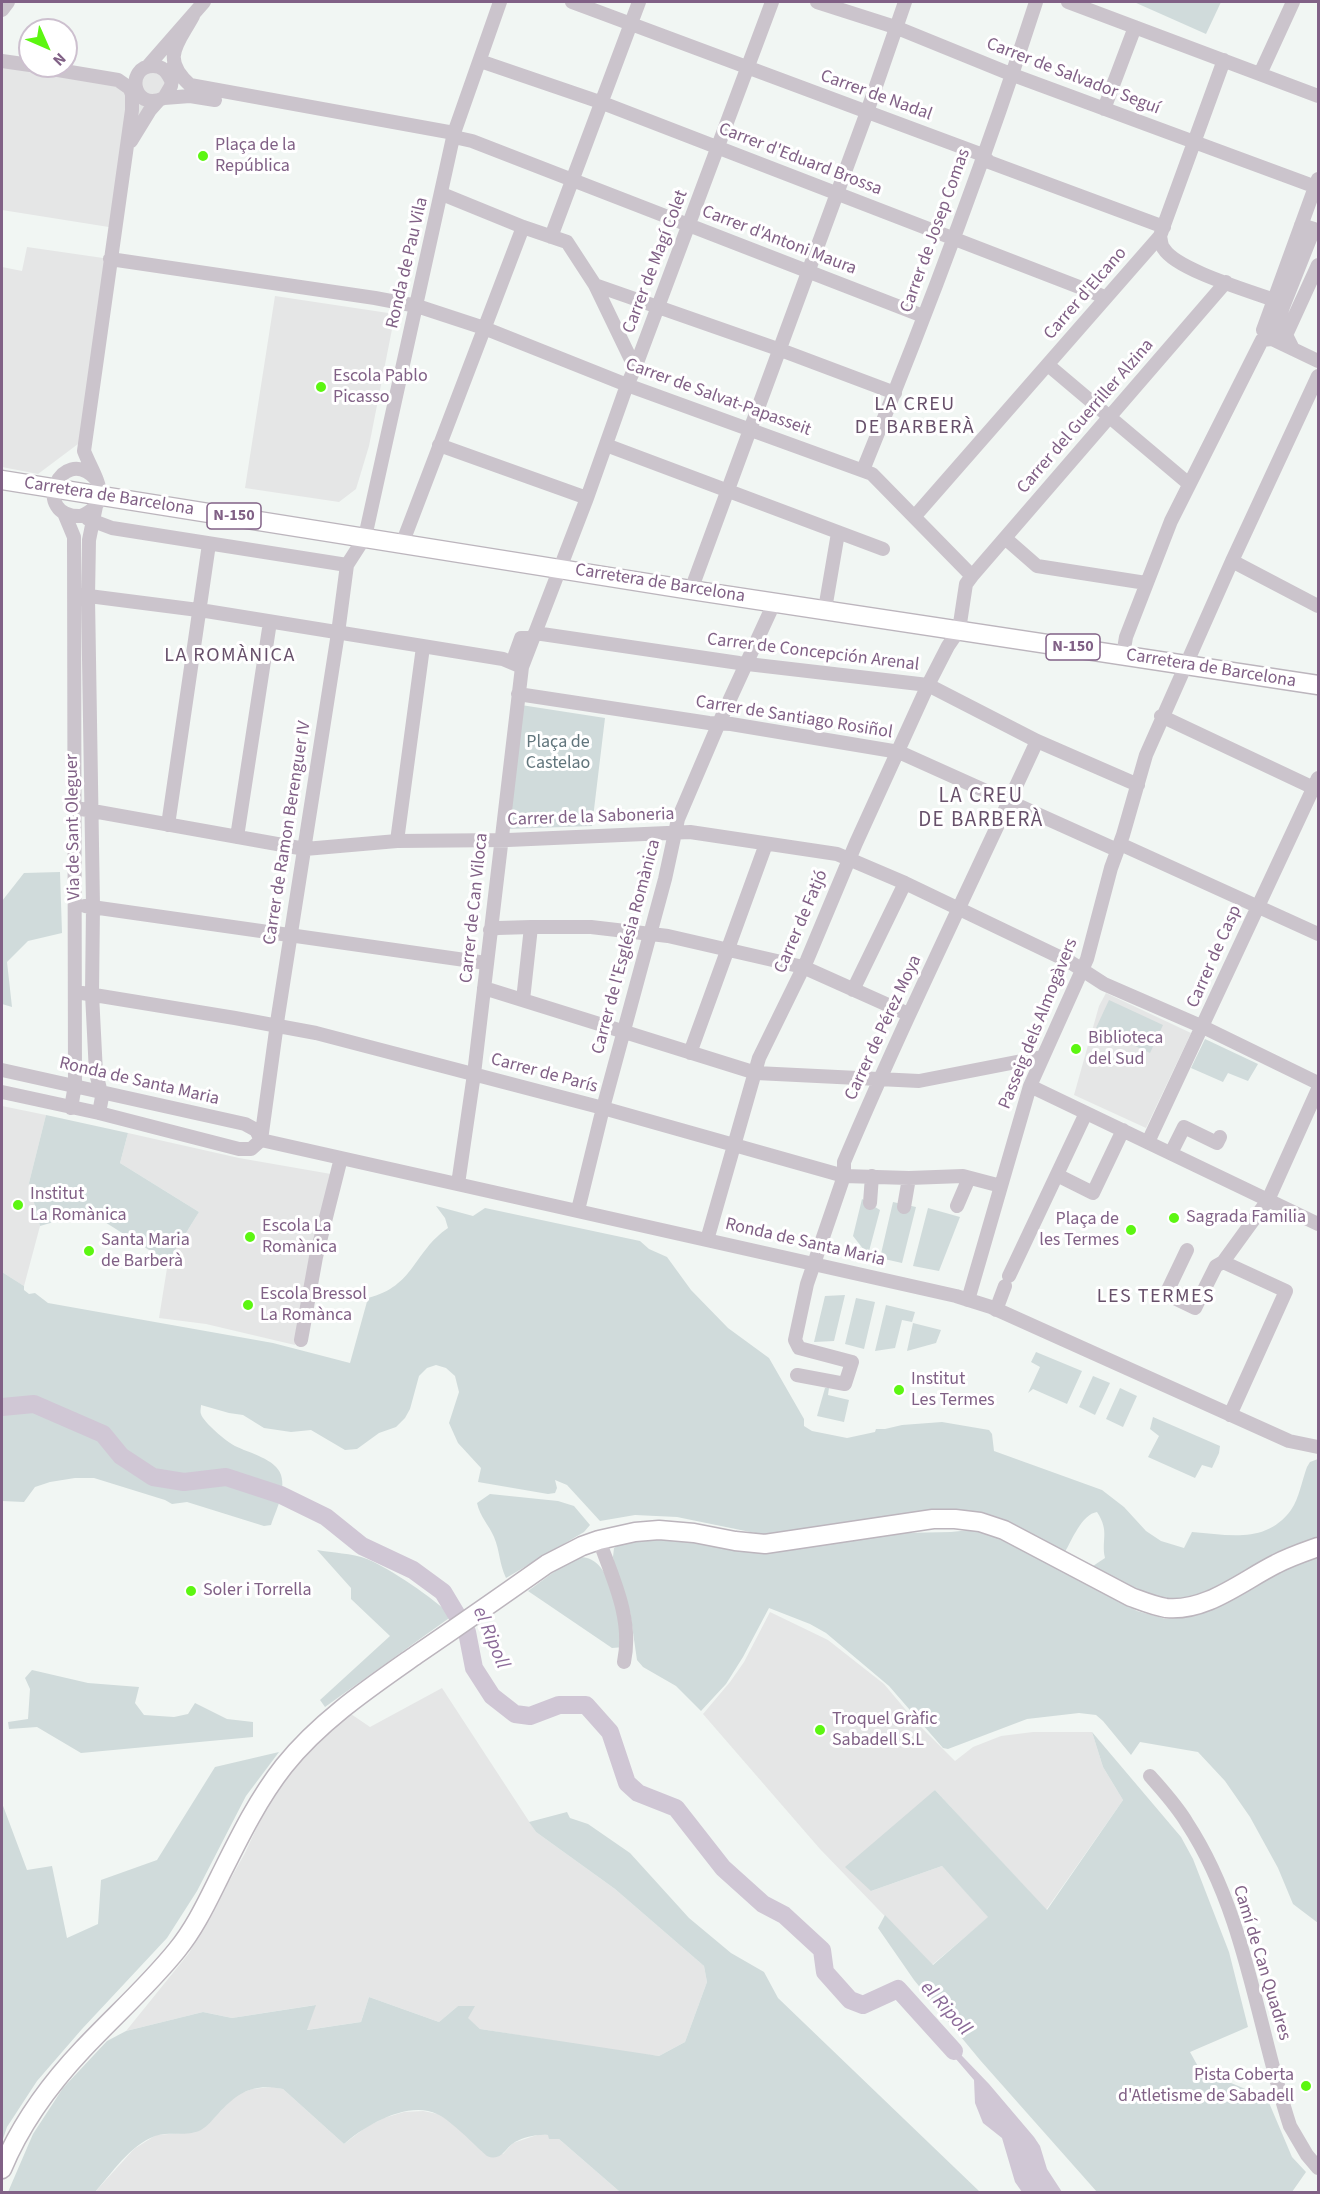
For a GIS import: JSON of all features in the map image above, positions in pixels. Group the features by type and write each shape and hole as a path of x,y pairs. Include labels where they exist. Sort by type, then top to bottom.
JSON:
{"main road":[{"name":"Carretera de Barcelona","path":"2,480 59,480 98,494 402,544 1318,685"},
{"path":"2,2169 26,2120 58,2077 185,1940 207,1903 255,1809 285,1766 327,1721 547,1564 571,1551 599,1540 635,1532 659,1530 765,1544 933,1519 971,1520 1004,1530 1131,1597 1167,1608 1184,1607 1211,1599 1277,1563 1318,1547"}],"street":[{"path":"2,10 8,2"},
{"path":"147,67 204,2"},
{"name":"Ronda de Pau Vila","path":"365,537 454,137 500,2"},
{"name":"Carrer de Nadal","path":"573,2 983,154 989,162 1162,230"},
{"path":"551,237 639,2"},
{"name":"Carrer de Magí Colet","path":"561,569 627,385 772,2"},
{"name":"Carrer de Salvador Seguí","path":"818,2 895,27 1012,75 1104,109 1317,183"},
{"path":"691,590 867,112 905,2"},
{"name":"Carrer de Josep Comas","path":"862,470 953,238 1036,2"},
{"path":"1068,2 1318,96"},
{"path":"1260,74 1293,2"},
{"path":"126,151 134,135 171,87 176,46 193,16"},
{"path":"1104,109 1135,27"},
{"name":"Carrer d'Elcano","path":"915,516 1162,230 1224,60"},
{"path":"2,61 18,64"},
{"name":"Carrer d'Eduard Brossa","path":"480,61 600,102 1105,297"},
{"path":"81,516 98,494 84,451 133,99 136,91 135,80 141,70 157,66 172,72 190,85 454,137"},
{"path":"78,73 118,80 146,100 190,96 454,137"},
{"name":"Carrer d'Antoni Maura","path":"454,137 472,141 923,316"},
{"path":"1272,339 1263,330 1279,303 1301,225 1317,183"},
{"path":"442,194 567,242 572,246 595,285 635,368"},
{"path":"402,544 523,226"},
{"path":"1162,230 1163,249 1176,259 1196,271 1279,303"},
{"name":"Carrer de Salvat-Papasseit","path":"110,259 375,297 417,306 484,328 627,385 872,474 972,576"},
{"path":"1290,344 1286,335 1318,265"},
{"name":"Carrer del Guerriller Alzina","path":"972,576 1226,282"},
{"path":"595,285 778,349 894,393"},
{"path":"1123,655 1126,637 1171,521 1262,340 1272,339 1290,344 1318,361"},
{"path":"1048,364 1189,484"},
{"name":"Passeig dels Almogàvers","path":"968,1300 1030,1086 1083,972 1146,755 1161,716 1187,664 1318,376"},
{"path":"440,445 587,498"},
{"path":"606,445 883,549"},
{"path":"59,480 84,451"},
{"name":"Via de Sant Oleguer","path":"59,480 54,500 64,513 74,537 76,993 75,1085 71,1108"},
{"name":"Via de Sant Oleguer","path":"98,494 89,540 88,597 93,906 92,994 96,1073 102,1097 99,1113"},
{"path":"64,513 81,516 112,528 347,565"},
{"path":"74,537 84,532 89,540"},
{"path":"825,609 838,533"},
{"name":"Carrer de Ramon Berenguer IV","path":"261,1140 276,1025 305,849 347,565 365,537"},
{"path":"1005,538 1037,566 1146,583"},
{"path":"168,825 209,544"},
{"path":"1232,561 1317,600"},
{"name":"Carrer de Can Viloca","path":"458,1184 474,1074 518,694 517,665 534,635 561,569"},
{"path":"959,630 966,584 972,576"},
{"path":"74,594 503,659 517,665"},
{"name":"Carrer de l'Església Romànica","path":"578,1210 674,843 678,819 775,601"},
{"path":"237,837 270,622"},
{"name":"Carrer de Fatjó","path":"707,1240 759,1058 803,967 849,858 928,685 959,630"},
{"name":"Carrer de Concepción Arenal","path":"534,635 747,664 928,685 1036,741 1137,785"},
{"path":"396,842 423,647"},
{"name":"Carrer de Santiago Rosiñol","path":"518,694 899,752 1318,934"},
{"path":"1161,716 1317,785"},
{"name":"Carrer de Pérez Moya","path":"796,1375 845,1384 852,1362 799,1348 795,1340 807,1284 844,1176 844,1162 879,1079 1036,741"},
{"name":"Carrer de Casp","path":"1148,1142 1317,785"},
{"name":"Carrer de la Saboneria","path":"76,808 305,849 396,842 690,832 837,854 905,883 1070,962 1104,984 1203,1027 1318,1083"},
{"path":"690,1053 766,844"},
{"path":"853,990 905,883"},
{"path":"76,906 93,906 486,963"},
{"path":"523,1000 531,927"},
{"path":"490,930 591,927 668,936 803,967 908,1014"},
{"path":"484,988 756,1074 919,1081 1042,1057"},
{"name":"Carrer de París","path":"76,993 316,1033 603,1108 844,1176 909,1178 963,1176 1001,1186"},
{"name":"Ronda de Santa Maria","path":"2,1070 245,1124 256,1130 261,1140"},
{"path":"1030,1086 1318,1224"},
{"path":"1187,1250 1166,1294 1195,1308 1216,1266 1223,1262 1268,1200 1318,1089"},
{"name":"Ronda de Santa Maria","path":"2,1092 99,1113 239,1149 251,1149 261,1140"},
{"path":"996,1310 1007,1281 1086,1113"},
{"path":"1171,1153 1184,1127 1217,1143 1220,1137"},
{"path":"1057,1175 1093,1193 1123,1130"},
{"name":"Ronda de Santa Maria","path":"261,1140 968,1300 996,1310 1289,1441 1317,1443"},
{"path":"302,1340 316,1257 341,1158"},
{"path":"870,1203 872,1176"},
{"path":"904,1207 909,1178"},
{"path":"957,1206 969,1178"},
{"path":"1223,1262 1286,1291 1230,1415"},
{"path":"599,1540 624,1611 627,1638 624,1662"},
{"name":"Camí de Can Quadres","path":"1150,1776 1186,1821 1207,1856 1234,1926 1290,2126 1306,2155 1318,2168"}],"shaded area":[{"path":"2,61 18,63 18,78 78,78 78,72 135,80 147,67 171,80 134,135 115,228 2,210"},
{"path":"27,247 110,259 86,438 38,474 2,467 2,267 22,271"},
{"name":"Escola Pablo Picasso","path":"275,296 395,314 369,446 356,489 339,502 245,488"},
{"path":"1106,993 1191,1033 1146,1128 1074,1095 1099,1006"},
{"name":"Institut La Romànica","path":"2,1106 46,1115 29,1183 40,1226 24,1286 2,1272"},
{"name":"Escola La Romànica","path":"128,1133 239,1158 331,1174 301,1301 305,1302 295,1345 206,1324 159,1318 168,1262 199,1212 120,1163"},
{"path":"770,1612 828,1640 884,1684 916,1722 955,1761 973,1747 1001,1736 1033,1732 1092,1732 1103,1767 1123,1800 1046,1910 935,1790 871,1891 942,1866 989,1917 932,1965 820,1849 703,1714 744,1662"},
{"path":"442,1688 536,1832 615,1889 704,1966 707,1982 685,2042 659,2056 631,2053 480,2029 467,2018 474,2006 458,2006 439,2022 369,1997 361,2022 306,2030 315,2005 232,2018 203,2012 126,2031 189,1953 245,1853 263,1814 300,1758 351,1714 370,1727"},
{"path":"938,2033 989,2084 1034,2137 1040,2146 1047,2169 1062,2192 1022,2192 1015,2182 1002,2138 983,2123 975,2103 974,2080 937,2037"},
{"path":"272,2087 283,2089 344,2144 366,2127 384,2118 404,2112 423,2111 438,2114 503,2154 513,2143 540,2134 548,2135 559,2139 620,2192 95,2192 134,2149 156,2135 195,2132 208,2124 236,2095 252,2089"}],"green space":[{"path":"1134,2 1221,2 1206,34"},
{"name":"Plaça de Castelao","path":"521,705 605,718 592,826 508,829"},
{"path":"60,872 62,933 28,941 7,962 12,1007 2,1004 2,901 24,873"},
{"path":"1109,1000 1163,1025 1150,1053 1096,1028"},
{"path":"1205,1039 1258,1064 1248,1081 1228,1073 1223,1082 1191,1068"},
{"path":"46,1115 128,1133 120,1163 199,1212 168,1262 89,1212 40,1226 29,1183"},
{"path":"862,1199 880,1210 868,1255 853,1236"},
{"path":"893,1202 916,1207 902,1263 880,1258"},
{"path":"436,1206 473,1216 485,1208 640,1241 649,1249 667,1257 691,1290 728,1328 769,1358 804,1419 804,1426 812,1431 847,1438 875,1432 876,1429 942,1422 989,1430 992,1434 994,1451 1102,1490 1124,1507 1146,1531 1161,1541 1184,1548 1192,1532 1246,1535 1258,1533 1281,1521 1294,1506 1307,1467 1310,1462 1318,1459 1318,1539 1221,1587 1182,1600 1169,1601 1138,1592 1093,1566 1105,1558 1104,1530 1097,1512 1082,1522 1065,1552 1009,1523 986,1514 959,1511 765,1535 677,1517 635,1515 600,1521 567,1485 555,1480 557,1488 555,1493 548,1494 478,1482 481,1468 458,1443 449,1423 459,1392 455,1376 446,1368 436,1365 427,1368 419,1376 410,1409 405,1418 396,1427 379,1433 357,1449 345,1450 311,1430 291,1432 264,1428 243,1415 201,1405 203,1418 221,1436 235,1446 268,1461 278,1469 282,1488 271,1525 264,1526 187,1502 172,1504 94,1478 50,1482 35,1487 24,1502 2,1501 2,1272 24,1286 24,1290 29,1294 35,1293 48,1303 273,1343 350,1363 368,1298 383,1293 405,1277 427,1247 448,1228 445,1218"},
{"path":"928,1208 960,1217 939,1271 913,1266"},
{"path":"845,1295 834,1341 814,1342 825,1296"},
{"path":"856,1298 875,1302 864,1349 845,1344"},
{"path":"886,1305 915,1312 912,1322 902,1320 895,1348 875,1351"},
{"path":"913,1323 941,1330 936,1343 907,1351"},
{"path":"1036,1352 1082,1371 1067,1404 1033,1389 1028,1393 1040,1367 1031,1362"},
{"path":"1093,1376 1110,1383 1095,1415 1079,1407"},
{"path":"825,1388 829,1388 828,1395 849,1400 844,1422 817,1416"},
{"path":"1120,1388 1137,1396 1123,1427 1106,1419"},
{"path":"1153,1417 1220,1446 1212,1468 1202,1465 1195,1478 1148,1457 1159,1436 1150,1429"},
{"path":"490,1494 558,1501 574,1506 590,1525 584,1532 506,1578 494,1537 477,1503"},
{"path":"980,1529 1017,1544 1137,1611 1166,1619 1185,1616 1216,1605 1285,1568 1318,1556 1318,1923 1293,1904 1278,1868 1250,1817 1225,1781 1198,1752 1140,1742 1131,1755 1096,1715 1079,1713 1027,1719 948,1749 943,1748 889,1686 826,1633 810,1624 769,1608 726,1684 701,1711 676,1686 643,1667 637,1660 630,1612 615,1570 613,1557 614,1548 623,1542 650,1537 677,1538 756,1552 904,1533"},
{"path":"317,1550 355,1555 367,1559 411,1584 452,1616 325,1707 320,1700 390,1636 351,1599 351,1588"},
{"path":"580,1557 591,1560 601,1567 608,1579 617,1607 624,1647 612,1648 528,1591 562,1566"},
{"path":"32,1670 88,1683 139,1687 135,1703 144,1715 174,1717 188,1714 195,1703 227,1719 253,1722 253,1737 81,1753 37,1727 9,1729 8,1722 28,1719 30,1689 25,1678"},
{"path":"1092,1732 1181,1837 1193,1859 1229,1952 1248,2027 1190,2052 1200,2070 1267,2098 1292,2157 1306,2172 1292,2192 1097,2192 980,2060 914,1980 878,1928 885,1915 933,1965 988,1917 942,1866 871,1891 845,1867 935,1790 1047,1910 1123,1800 1103,1767"},
{"path":"279,1752 246,1796 197,1891 167,1938 37,2081 7,2127 2,2142 2,1803 27,1870 52,1866 67,1938 98,1924 101,1880 157,1860 215,1767"},
{"path":"567,1812 570,1818 588,1824 630,1853 689,1918 731,1953 764,1972 778,1998 980,2192 620,2192 559,2139 549,2139 548,2135 535,2135 522,2139 499,2156 492,2157 487,2156 443,2117 426,2110 414,2110 401,2112 375,2122 344,2144 283,2089 263,2087 239,2095 201,2130 155,2136 146,2140 122,2160 95,2192 8,2192 33,2134 63,2088 107,2041 126,2031 203,2012 232,2018 316,2005 307,2030 361,2022 369,1997 439,2022 458,2006 475,2006 468,2018 480,2029 659,2056 685,2042 707,1982 704,1966 615,1889 536,1832 529,1822"}],"waterway":[{"name":"el Ripoll","path":"2,1407 34,1404 103,1434 121,1456 153,1477 184,1482 226,1477 281,1495 326,1517 362,1546 413,1570 443,1592 467,1632 474,1668 492,1696 515,1714 530,1716 559,1705 586,1705 610,1732 627,1783 638,1793 676,1808 723,1868 763,1904 784,1915 822,1950 825,1972 850,2000 863,2005 898,1989 954,2051"}],"place":[{"name":"Plaça de la República","path":"203,156"},
{"name":"Escola Pablo Picasso","path":"321,387"},
{"name":"Biblioteca del Sud","path":"1076,1049"},
{"name":"Institut La Romànica","path":"18,1205"},
{"name":"Sagrada Familia","path":"1174,1218"},
{"name":"Plaça de les Termes","path":"1131,1230"},
{"name":"Escola La Romànica","path":"250,1237"},
{"name":"Santa Maria de Barberà","path":"89,1251"},
{"name":"Escola Bressol La Romànca","path":"248,1305"},
{"name":"Institut Les Termes","path":"899,1390"},
{"name":"Soler i Torrella","path":"191,1591"},
{"name":"Troquel Gràfic Sabadell S.L","path":"820,1730"},
{"name":"Pista Coberta d'Atletisme de Sabadell","path":"1306,2086"}],"district":[{"name":"LA CREU DE BARBERÀ","path":"915,418"},
{"name":"LA ROMÀNICA","path":"230,657"},
{"name":"LA CREU DE BARBERÀ","path":"981,809"},
{"name":"LES TERMES","path":"1156,1298"}]}
